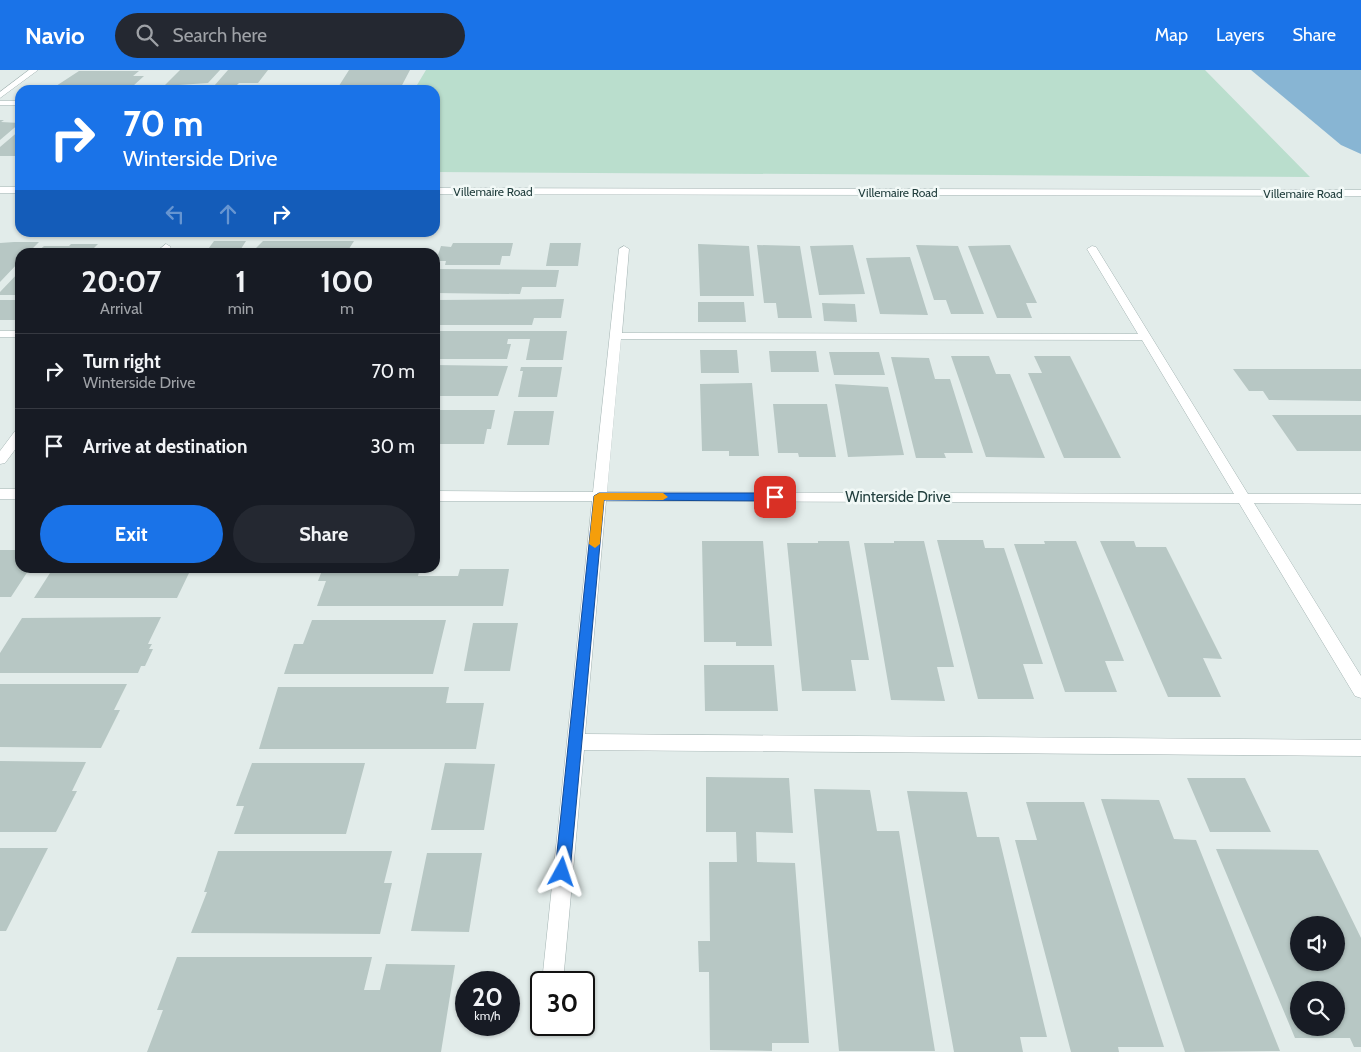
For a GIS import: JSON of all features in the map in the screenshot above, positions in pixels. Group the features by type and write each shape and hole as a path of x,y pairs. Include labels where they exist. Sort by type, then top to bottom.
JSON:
{"street":[{"path":"0,96 34,70"},
{"path":"0,103 15,103"},
{"path":"0,190 15,190"},
{"name":"Villemaire Road","path":"440,191 1361,193"},
{"path":"553,971 624,249"},
{"path":"1092,249 1361,692"},
{"path":"0,334 15,334"},
{"path":"615,336 1146,337"},
{"path":"0,460 15,440"},
{"path":"0,494 15,494"},
{"name":"Winterside Drive","path":"440,496 1361,499"},
{"path":"575,742 1361,748"}],"green space":[{"path":"426,70 1205,70 1310,177 440,172 440,85 417,85"}],"water":[{"path":"1251,70 1361,70 1361,154 1341,145"}],"building":[{"path":"180,70 220,70 208,83 165,85"},
{"path":"228,70 268,70 258,83 215,85"},
{"path":"349,70 410,70 402,85 340,85"},
{"path":"79,71 139,71 133,76 144,76 134,85 58,85"},
{"path":"0,120 4,120 1,122 15,123 15,127 0,140"},
{"path":"15,134 15,156 0,156 0,147"},
{"path":"214,241 246,241 242,248 209,248"},
{"path":"263,241 354,241 350,248 256,248"},
{"path":"39,242 33,248 15,248 15,266 0,282 0,243"},
{"path":"453,243 513,243 510,256 502,256 500,265 445,265 446,261 440,261 441,246 451,247"},
{"path":"550,243 581,243 578,266 546,266"},
{"path":"71,244 98,244 94,248 42,248 44,246 69,246"},
{"path":"698,244 749,246 754,296 700,296"},
{"path":"757,245 800,246 812,318 778,318 776,303 764,303"},
{"path":"853,245 865,294 819,295 810,246"},
{"path":"916,245 958,246 984,314 951,314 946,300 934,300"},
{"path":"1010,245 1037,303 1026,303 1032,318 997,318 968,246"},
{"path":"910,257 928,315 880,314 866,258"},
{"path":"440,269 559,270 556,287 522,287 520,294 440,293"},
{"path":"15,276 15,295 0,295 0,292"},
{"path":"564,299 561,318 534,318 532,325 440,325 440,300"},
{"path":"0,300 15,300 15,320 0,320"},
{"path":"698,302 744,302 746,322 698,322"},
{"path":"822,303 855,304 857,322 824,321"},
{"path":"440,331 567,331 563,360 526,360 530,339 508,339 507,344 511,344 507,359 440,359"},
{"path":"700,350 737,350 739,373 701,373"},
{"path":"769,351 816,351 819,372 771,372"},
{"path":"829,352 879,352 885,375 834,375"},
{"path":"951,356 989,356 996,374 1010,374 1045,458 986,457"},
{"path":"1034,356 1070,356 1121,458 1064,458 1028,373 1042,373"},
{"path":"891,357 929,358 935,379 950,379 973,453 944,453 946,458 916,458"},
{"path":"440,365 508,366 498,396 440,396"},
{"path":"521,367 562,367 557,397 518,397 523,371 520,371"},
{"path":"1233,369 1361,369 1361,401 1269,400 1263,391 1249,391"},
{"path":"752,383 759,456 729,456 729,451 702,451 700,384"},
{"path":"835,384 888,387 904,455 848,457"},
{"path":"773,404 827,404 836,457 799,457 798,453 778,453"},
{"path":"440,410 495,410 491,429 487,429 484,444 440,444"},
{"path":"514,411 554,411 549,445 507,445"},
{"path":"1272,415 1361,415 1361,451 1297,451"},
{"path":"937,540 983,540 985,548 1004,548 1043,664 1023,664 1034,699 978,699"},
{"path":"702,541 763,541 772,646 736,646 736,642 704,642"},
{"path":"818,541 849,541 869,660 851,660 856,691 802,691 787,543 818,543"},
{"path":"894,541 924,541 954,667 937,667 945,701 891,700 864,543 894,543"},
{"path":"1044,541 1076,541 1124,661 1105,661 1117,692 1065,692 1014,544 1045,544"},
{"path":"1100,541 1134,541 1136,547 1166,547 1222,659 1203,658 1221,697 1168,697"},
{"path":"0,550 15,550 15,573 27,573 11,597 0,597"},
{"path":"460,569 509,569 503,606 317,606 326,581 318,581 321,573 419,573 418,576 458,576"},
{"path":"50,573 189,573 177,598 34,598"},
{"path":"161,617 148,644 152,644 149,649 153,649 145,666 141,666 138,673 0,673 0,653 22,618"},
{"path":"312,620 446,620 433,674 284,674 294,644 303,644"},
{"path":"473,623 518,623 510,671 464,671"},
{"path":"704,665 774,665 778,711 705,711"},
{"path":"0,684 127,684 114,710 120,710 101,748 0,747"},
{"path":"278,687 449,687 446,703 484,703 476,749 259,749"},
{"path":"0,761 86,762 72,791 77,791 56,832 0,832"},
{"path":"252,763 365,763 346,834 234,834 244,806 236,806"},
{"path":"445,763 495,764 484,830 431,830"},
{"path":"706,777 789,778 793,833 756,832 757,862 795,863 809,1043 772,1043 772,1051 710,1050 709,972 699,972 698,941 710,941 709,862 737,862 736,832 706,832"},
{"path":"1187,778 1245,778 1271,832 1210,832"},
{"path":"814,789 870,790 877,831 899,831 935,1051 839,1051"},
{"path":"907,791 967,792 977,837 999,837 1047,1037 1020,1037 1023,1052 954,1052"},
{"path":"1101,799 1159,800 1174,839 1196,840 1280,1051 1185,1052"},
{"path":"1026,802 1084,802 1164,1047 1118,1047 1119,1052 1071,1052 1015,840 1037,840"},
{"path":"0,848 48,848 6,931 0,931"},
{"path":"1216,849 1318,850 1361,938 1361,1047 1354,1047 1350,1038 1295,1038 1294,1036 1345,1036 1345,981 1290,981 1290,1026"},
{"path":"218,851 392,851 384,883 392,883 380,934 191,933 207,892 204,892"},
{"path":"427,853 482,853 469,932 411,931"},
{"path":"177,957 372,957 364,990 380,990 386,964 455,965 441,1052 147,1052 163,1010 157,1010"}],"slow traffic":[{"path":"595,544 599,496 663,497"}],"route":[{"path":"562,872 599,496 775,497"}]}
